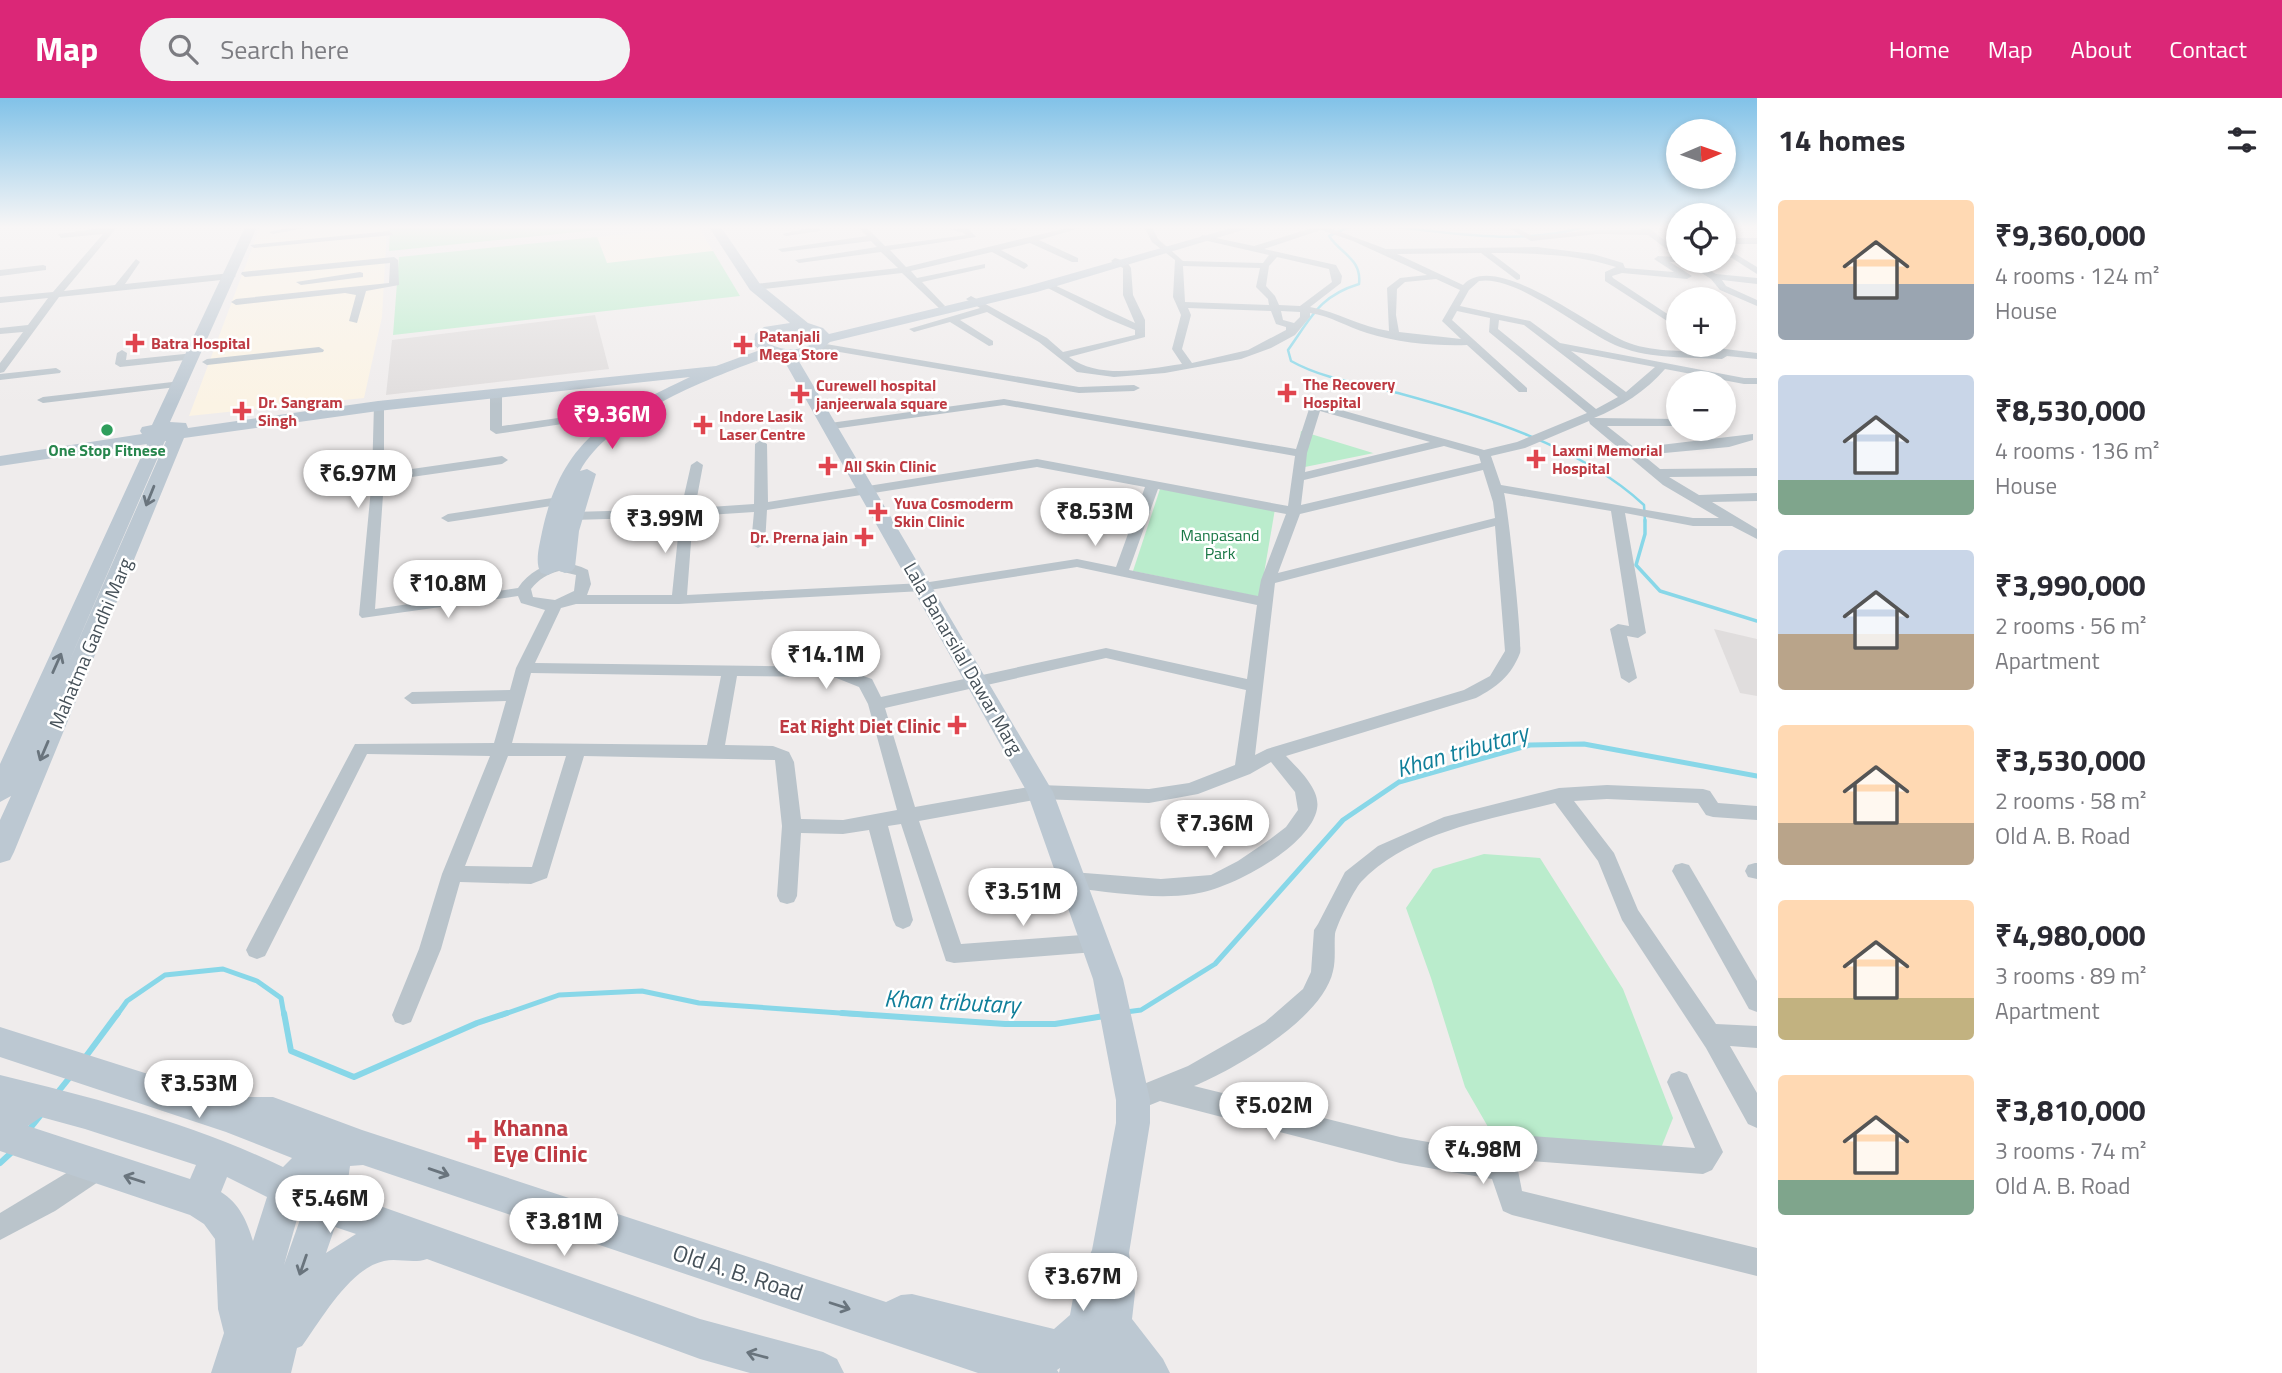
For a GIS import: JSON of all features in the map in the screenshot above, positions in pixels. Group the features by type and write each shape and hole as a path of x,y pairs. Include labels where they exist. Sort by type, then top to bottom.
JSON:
{"main road":[{"name":"Mahatma Gandhi Marg","path":"0,852 172,428 181,384 204,361 233,286"},
{"name":"Mahatma Gandhi Marg","path":"234,307 237,286"},
{"path":"738,286 753,304"},
{"path":"556,568 548,550 559,500 572,472 589,444 641,409 714,367 738,357 773,350 806,351 822,340 940,306 979,303 1035,286"},
{"path":"755,287 822,340 1041,286"},
{"path":"773,350 760,337 773,324 804,327"},
{"name":"Lala Banarsilal Dawar Marg","path":"773,350 830,427 1040,792 1108,979 1146,1095 1131,1140 1110,1253 1116,1293 1100,1325"},
{"path":"0,461 172,428 496,394 714,367"},
{"path":"0,454 172,428 714,367"},
{"path":"556,568 565,550 572,516 588,471 605,448 626,430 717,378 714,367"},
{"name":"Mahatma Gandhi Marg","path":"0,792 172,428"},
{"name":"Old A. B. Road","path":"0,1042 226,1115 273,1114 345,1150 876,1318 1038,1373"},
{"path":"0,1125 20,1095 85,1112 219,1155 324,1205 700,1339 823,1373"},
{"path":"0,1133 199,1200 222,1213 234,1233 237,1300 243,1332"},
{"path":"232,1373 288,1188 308,1165 345,1150"},
{"path":"274,1359 324,1205 333,1168 345,1150"},
{"path":"199,1200 219,1155"},
{"path":"274,1359 342,1262 360,1250 383,1242 441,1245"},
{"path":"876,1318 912,1314 1056,1350 1100,1325"},
{"path":"1080,1373 1100,1325"},
{"path":"1100,1325 1105,1373"},
{"path":"1100,1325 1149,1373"}],"street":[{"path":"0,370 62,286"},
{"path":"0,300 132,286"},
{"path":"298,296 300,286"},
{"path":"234,307 381,286"},
{"path":"755,287 759,286"},
{"path":"920,286 940,306"},
{"path":"1050,286 1139,328"},
{"path":"1063,355 1140,337 1140,320 1128,295 1128,286"},
{"path":"1179,286 1178,297 1186,315 1177,349 1188,365"},
{"path":"1261,286 1272,298 1276,318 1279,322 1291,325 1291,333"},
{"path":"1308,310 1305,305 1330,286"},
{"path":"1394,286 1391,315 1394,333"},
{"path":"1459,286 1465,289 1447,321 1467,342 1523,390"},
{"path":"1511,286 1555,306 1618,343 1634,348 1666,350"},
{"path":"1619,286 1666,317"},
{"path":"1736,290 1757,293"},
{"path":"234,307 362,292 354,321"},
{"path":"1736,294 1757,303"},
{"path":"914,329 953,319 979,303 1043,340 1050,349 1063,355 1083,371 1122,374 1253,352 1291,333 1308,310"},
{"path":"1183,305 1274,306 1308,310 1329,313 1370,331 1441,342 1467,342"},
{"path":"1456,308 1527,323 1626,397"},
{"path":"1497,317 1493,321 1493,330 1592,418 1659,473 1757,535"},
{"path":"953,319 989,343"},
{"path":"0,331 32,328"},
{"path":"822,340 1072,389 1134,388"},
{"path":"1555,345 1687,371"},
{"path":"122,352 120,364 204,361 319,350"},
{"path":"0,356 14,354"},
{"path":"1736,355 1757,356"},
{"path":"572,516 687,513 761,507 1037,463 1294,512 1486,459 1592,418 1650,380 1663,365"},
{"path":"0,377 56,371"},
{"path":"1736,380 1757,381"},
{"path":"1004,402 1030,382"},
{"path":"43,400 181,384"},
{"path":"1045,408 1072,389"},
{"path":"496,394 496,430 641,409"},
{"path":"830,427 1004,402 1301,453"},
{"path":"1244,769 1268,580 1294,512 1301,453 1316,405 1486,459"},
{"path":"378,406 378,478 367,615 524,591"},
{"path":"1592,418 1666,421"},
{"path":"1633,452 1729,443 1749,438"},
{"path":"1299,477 1442,443"},
{"path":"758,544 761,444"},
{"path":"792,826 844,827 1040,792 1149,796 1191,789 1244,769 1273,753 1471,694 1496,680 1513,651 1502,520 1496,488 1486,459"},
{"path":"378,478 502,460"},
{"path":"679,600 687,513 697,465"},
{"path":"1659,473 1757,472"},
{"path":"1121,572 1153,484"},
{"path":"1496,488 1703,523 1757,521"},
{"path":"1698,499 1757,497"},
{"path":"448,518 559,500"},
{"path":"1622,509 1638,633 1618,629 1629,677"},
{"path":"1268,580 1502,520"},
{"path":"575,599 585,586 585,579 578,570 556,568 533,576 524,591 526,600 534,604 555,605 575,599 679,600 923,587 1077,563 1264,602"},
{"path":"403,1015 430,949 452,874 502,747 524,668 555,605"},
{"path":"876,704 1106,653 1254,686"},
{"path":"524,668 835,672 866,683 876,704 908,817 954,954 1094,943"},
{"path":"715,750 730,671"},
{"path":"412,698 516,695"},
{"path":"257,950 361,748 502,747 773,752 783,756 792,826 787,896"},
{"path":"452,874 531,876 541,872 577,749"},
{"path":"1072,880 1177,888 1211,883 1236,873 1294,832 1304,822 1309,810 1308,797 1300,784 1273,753"},
{"path":"1146,1095 1196,1074 1273,1029 1311,996 1322,972 1325,930 1352,878 1385,851 1444,824 1559,795 1607,792 1703,796 1713,810 1757,813"},
{"path":"1559,795 1607,858 1629,914 1711,1034 1757,1116"},
{"path":"877,822 903,920"},
{"path":"1682,871 1757,1002"},
{"path":"1711,1034 1757,1037"},
{"path":"1679,1082 1710,1152 1703,1161 1502,1147 1512,1202 1757,1262"},
{"path":"1146,1095 1400,1150 1504,1168"},
{"path":"0,1227 46,1202 97,1167"}],"shaded area":[{"path":"238,286 384,286 382,317 364,398 189,416"},
{"path":"595,315 609,369 386,395 392,340"},
{"path":"1714,629 1757,639 1757,696 1740,693"}],"green space":[{"path":"397,286 734,286 740,296 393,335"},
{"path":"1301,431 1373,453 1374,453 1295,469"},
{"name":"Manpasand Park","path":"1160,489 1275,509 1260,597 1133,571"},
{"path":"1484,854 1540,858 1623,989 1673,1118 1657,1158 1495,1139 1465,1087 1406,908 1433,869"}],"waterway":[{"name":"Khan tributary","path":"1352,286 1334,295 1310,318 1288,350 1291,361 1329,377 1462,411 1560,449 1619,484 1644,505 1645,522"},
{"name":"Khan tributary","path":"1645,522 1645,534 1636,565 1660,591 1757,621"},
{"name":"Khan tributary","path":"1126,1012 1141,1010 1215,964 1343,820 1399,782 1530,745 1584,744 1757,776"},
{"name":"Khan tributary","path":"117,1015 127,1001 165,975 223,969 257,981 281,998 284,1015"},
{"name":"Khan tributary","path":"502,1015 559,995 642,991 699,1003 868,1015"},
{"path":"84,1059 118,1013"},
{"name":"Khan tributary","path":"284,1013 291,1051 354,1077 477,1023 507,1013"},
{"name":"Khan tributary","path":"842,1013 1005,1024 1055,1024 1104,1016"},
{"path":"58,1092 70,1077"},
{"path":"28,1131 40,1116"},
{"path":"0,1163 12,1152"}],"place":[{"name":"Batra Hospital","path":"135,343"},
{"name":"Patanjali Mega Store","path":"743,345"},
{"name":"The Recovery Hospital","path":"1287,393"},
{"name":"Curewell hospital janjeerwala square","path":"800,394"},
{"name":"Dr. Sangram Singh","path":"242,411"},
{"name":"Indore Lasik Laser Centre","path":"703,425"},
{"name":"One Stop Fitnese","path":"107,430"},
{"name":"Laxmi Memorial Hospital","path":"1536,459"},
{"name":"All Skin Clinic","path":"828,466"},
{"name":"Yuva Cosmoderm Skin Clinic","path":"878,512"},
{"name":"Dr. Prerna jain","path":"864,537"},
{"name":"Eat Right Diet Clinic","path":"957,725"},
{"name":"Khanna Eye Clinic","path":"477,1140"}]}
